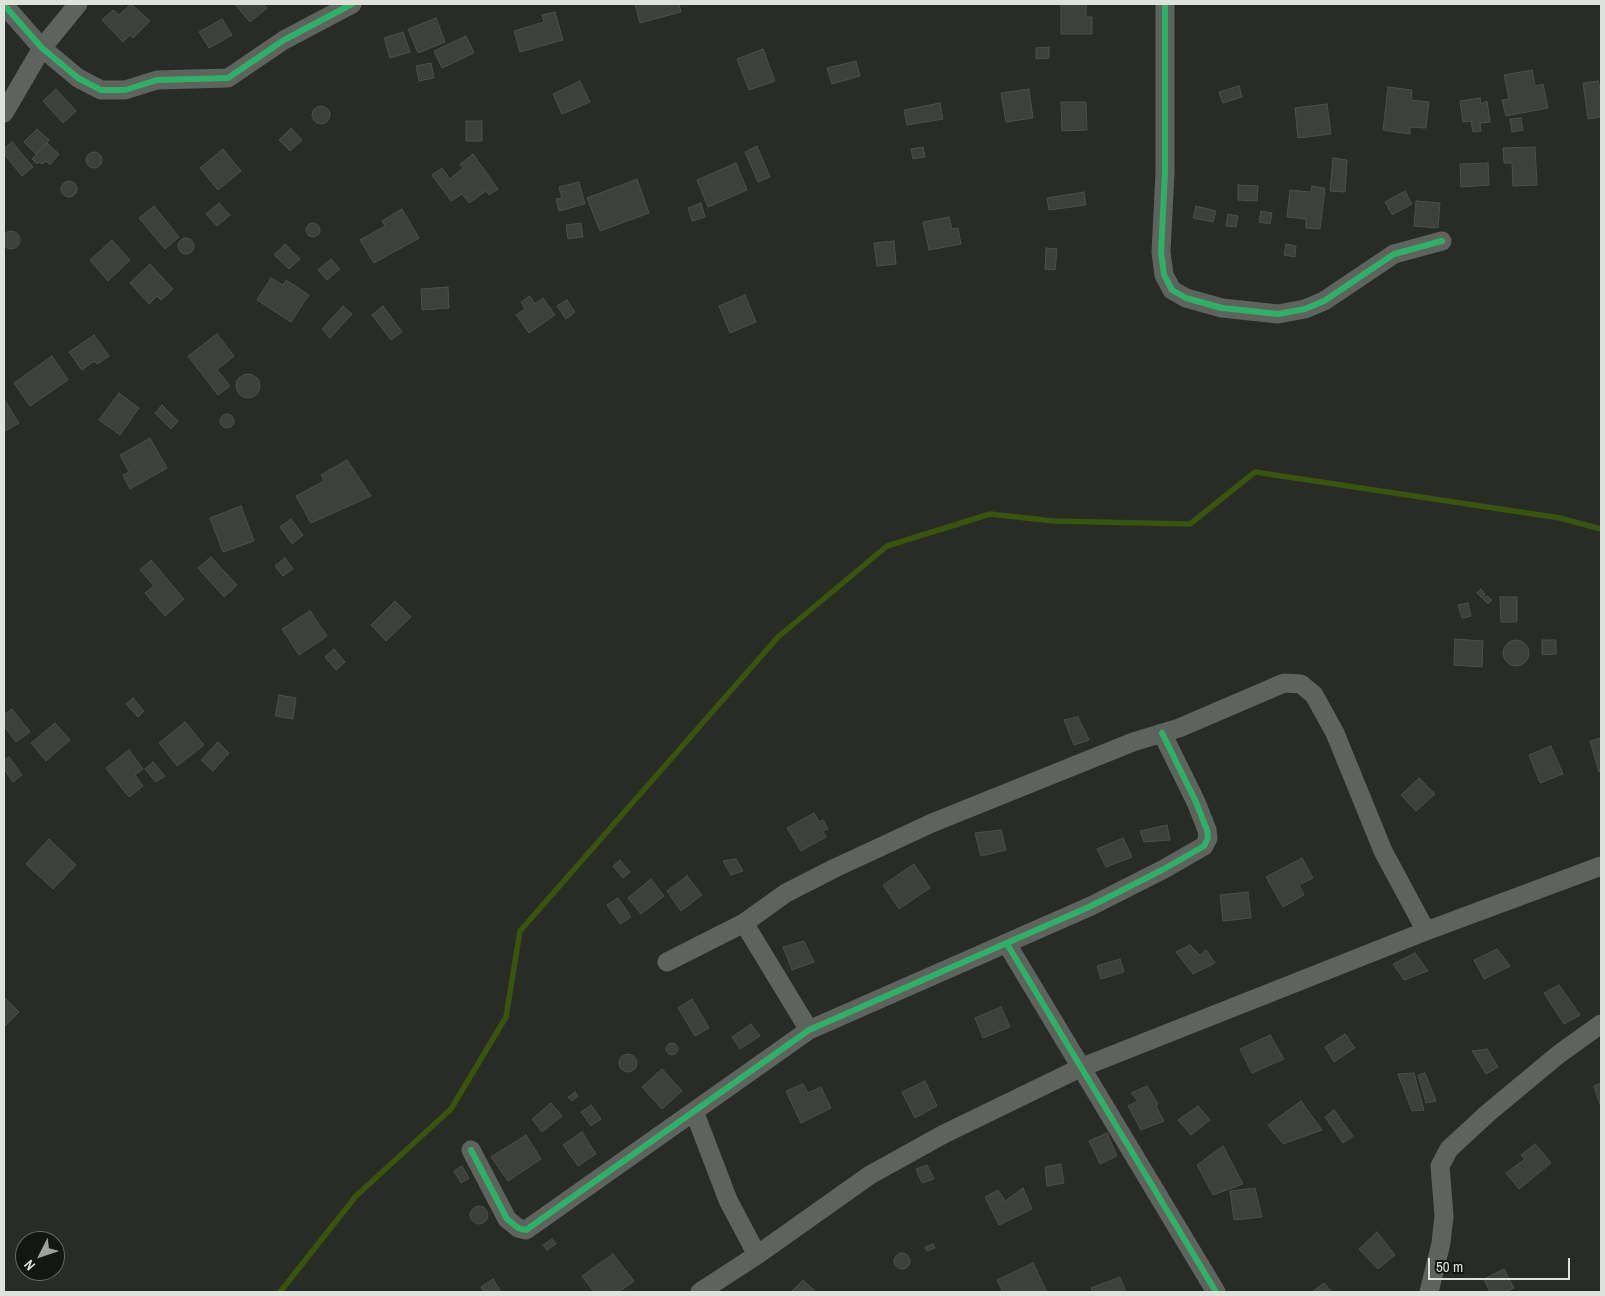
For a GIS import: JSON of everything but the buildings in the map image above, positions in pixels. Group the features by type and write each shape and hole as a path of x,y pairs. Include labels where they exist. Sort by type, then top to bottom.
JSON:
{"street":[{"path":"4,113 42,48 78,4"},
{"path":"4,5 42,48 78,78 101,90 125,90 157,80 228,78 284,40 352,4"},
{"path":"1164,4 1165,172 1161,252 1164,275 1172,290 1186,298 1222,308 1278,314 1305,309 1324,301 1394,254 1442,241"},
{"path":"667,962 744,923 786,893 932,823 1284,683 1301,684 1314,695 1335,733 1383,851 1426,932"},
{"path":"471,1150 507,1219 518,1228 526,1230 809,1030 1091,906 1164,870 1204,846 1208,838 1207,830 1196,802 1162,733"},
{"path":"700,1292 757,1255 870,1175 944,1134 1080,1068 1426,932 1601,866"},
{"path":"744,923 809,1030"},
{"path":"1007,944 1216,1292"},
{"path":"1429,1292 1441,1244 1444,1216 1440,1166 1449,1148 1559,1054 1601,1024"},
{"path":"694,1111 728,1200 757,1255"}],"waterway":[{"path":"280,1292 356,1196 451,1109 506,1017 520,931 778,637 887,546 990,514 1053,521 1190,524 1255,472 1560,518 1601,529"}],"cycle path":[{"path":"4,5 42,48 78,78 101,90 125,90 157,80 228,78 284,40 352,4"},
{"path":"1165,4 1165,173 1161,252 1164,275 1172,290 1186,298 1222,308 1278,314 1305,309 1324,301 1394,254 1442,241"},
{"path":"471,1150 507,1219 518,1228 526,1230 809,1030 1091,906 1164,869 1204,846 1208,838 1207,830 1196,802 1162,733"},
{"path":"1007,944 1216,1292"}]}
